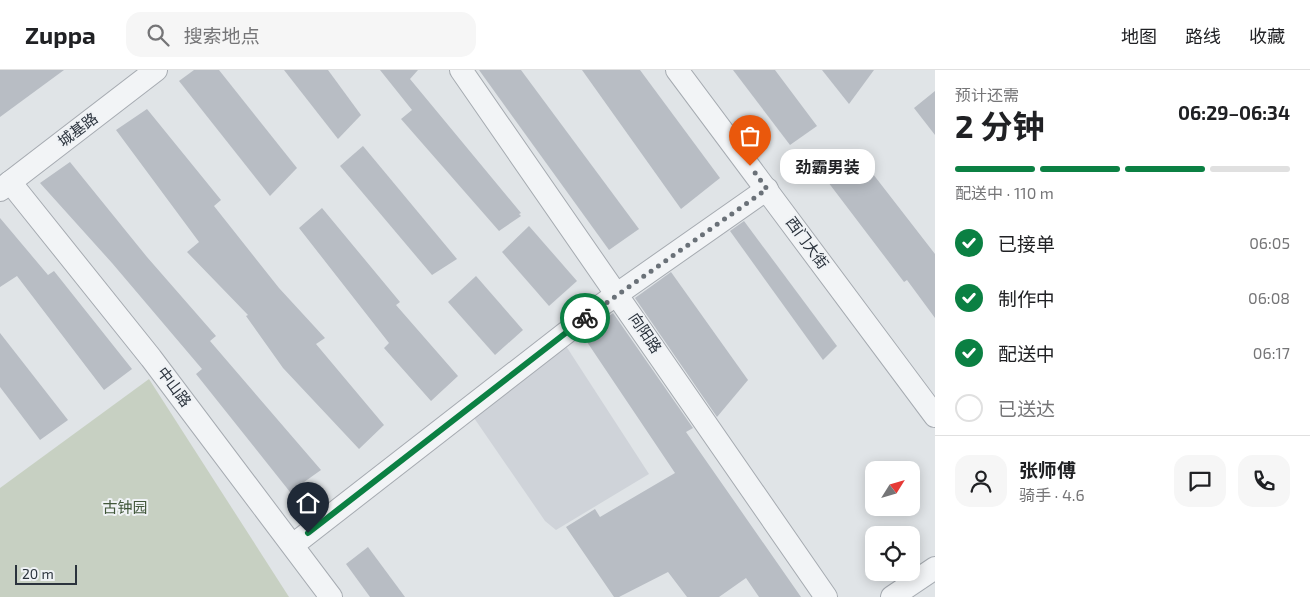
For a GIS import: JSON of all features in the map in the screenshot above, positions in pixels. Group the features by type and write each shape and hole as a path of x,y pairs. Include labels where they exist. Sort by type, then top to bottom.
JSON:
{"street":[{"name":"城基路","path":"5,186 156,70"},
{"name":"向阳路","path":"461,70 618,294 826,597"},
{"name":"西门大街","path":"677,70 935,416"},
{"name":"中山路","path":"5,186 152,358 331,597"},
{"path":"293,545 618,294 767,189"},
{"path":"892,597 935,568"}],"shaded area":[{"path":"566,346 649,474 556,530 545,521 472,415"}],"green space":[{"name":"古钟园","path":"149,379 289,597 0,597 0,488"}],"building":[{"path":"0,70 64,70 0,117"},
{"path":"194,70 219,70 297,168 270,196 179,81"},
{"path":"284,70 328,70 361,115 338,139"},
{"path":"380,70 418,70 410,79 521,213 519,214 521,216 499,231 401,119 412,110"},
{"path":"479,70 521,70 639,229 609,250"},
{"path":"582,70 640,70 720,178 681,209"},
{"path":"733,70 775,70 817,126 790,145"},
{"path":"822,70 874,70 849,104"},
{"path":"935,91 935,135 914,108"},
{"path":"147,109 221,200 214,206 279,288 325,338 316,344 384,425 359,449 283,368 246,316 248,315 187,252 199,242 116,130"},
{"path":"363,146 457,259 432,275 340,166"},
{"path":"859,156 935,254 935,318 907,280 904,282 828,182"},
{"path":"70,162 147,257 216,336 210,341 321,470 290,492 196,374 202,369 112,263 40,183"},
{"path":"322,208 400,302 396,305 458,376 431,401 384,348 389,343 299,228"},
{"path":"0,218 48,275 54,271 132,369 104,390 17,276 0,287"},
{"path":"744,221 837,346 823,360 730,231"},
{"path":"529,226 577,281 549,306 502,252"},
{"path":"671,272 748,380 717,417 635,298"},
{"path":"476,276 523,330 495,355 448,302"},
{"path":"613,313 693,428 686,432 801,597 759,597 746,578 719,597 687,597 668,572 619,597 614,597 566,527 595,509 600,517 675,473 583,336"},
{"path":"0,333 68,420 40,440 0,387"},
{"path":"368,547 405,597 370,597 346,564"}],"way so far":[{"path":"585,318 767,189 750,166"}],"place":[{"name":"劲霸男装","path":"750,166"}],"route":[{"path":"308,533 585,318"}]}
